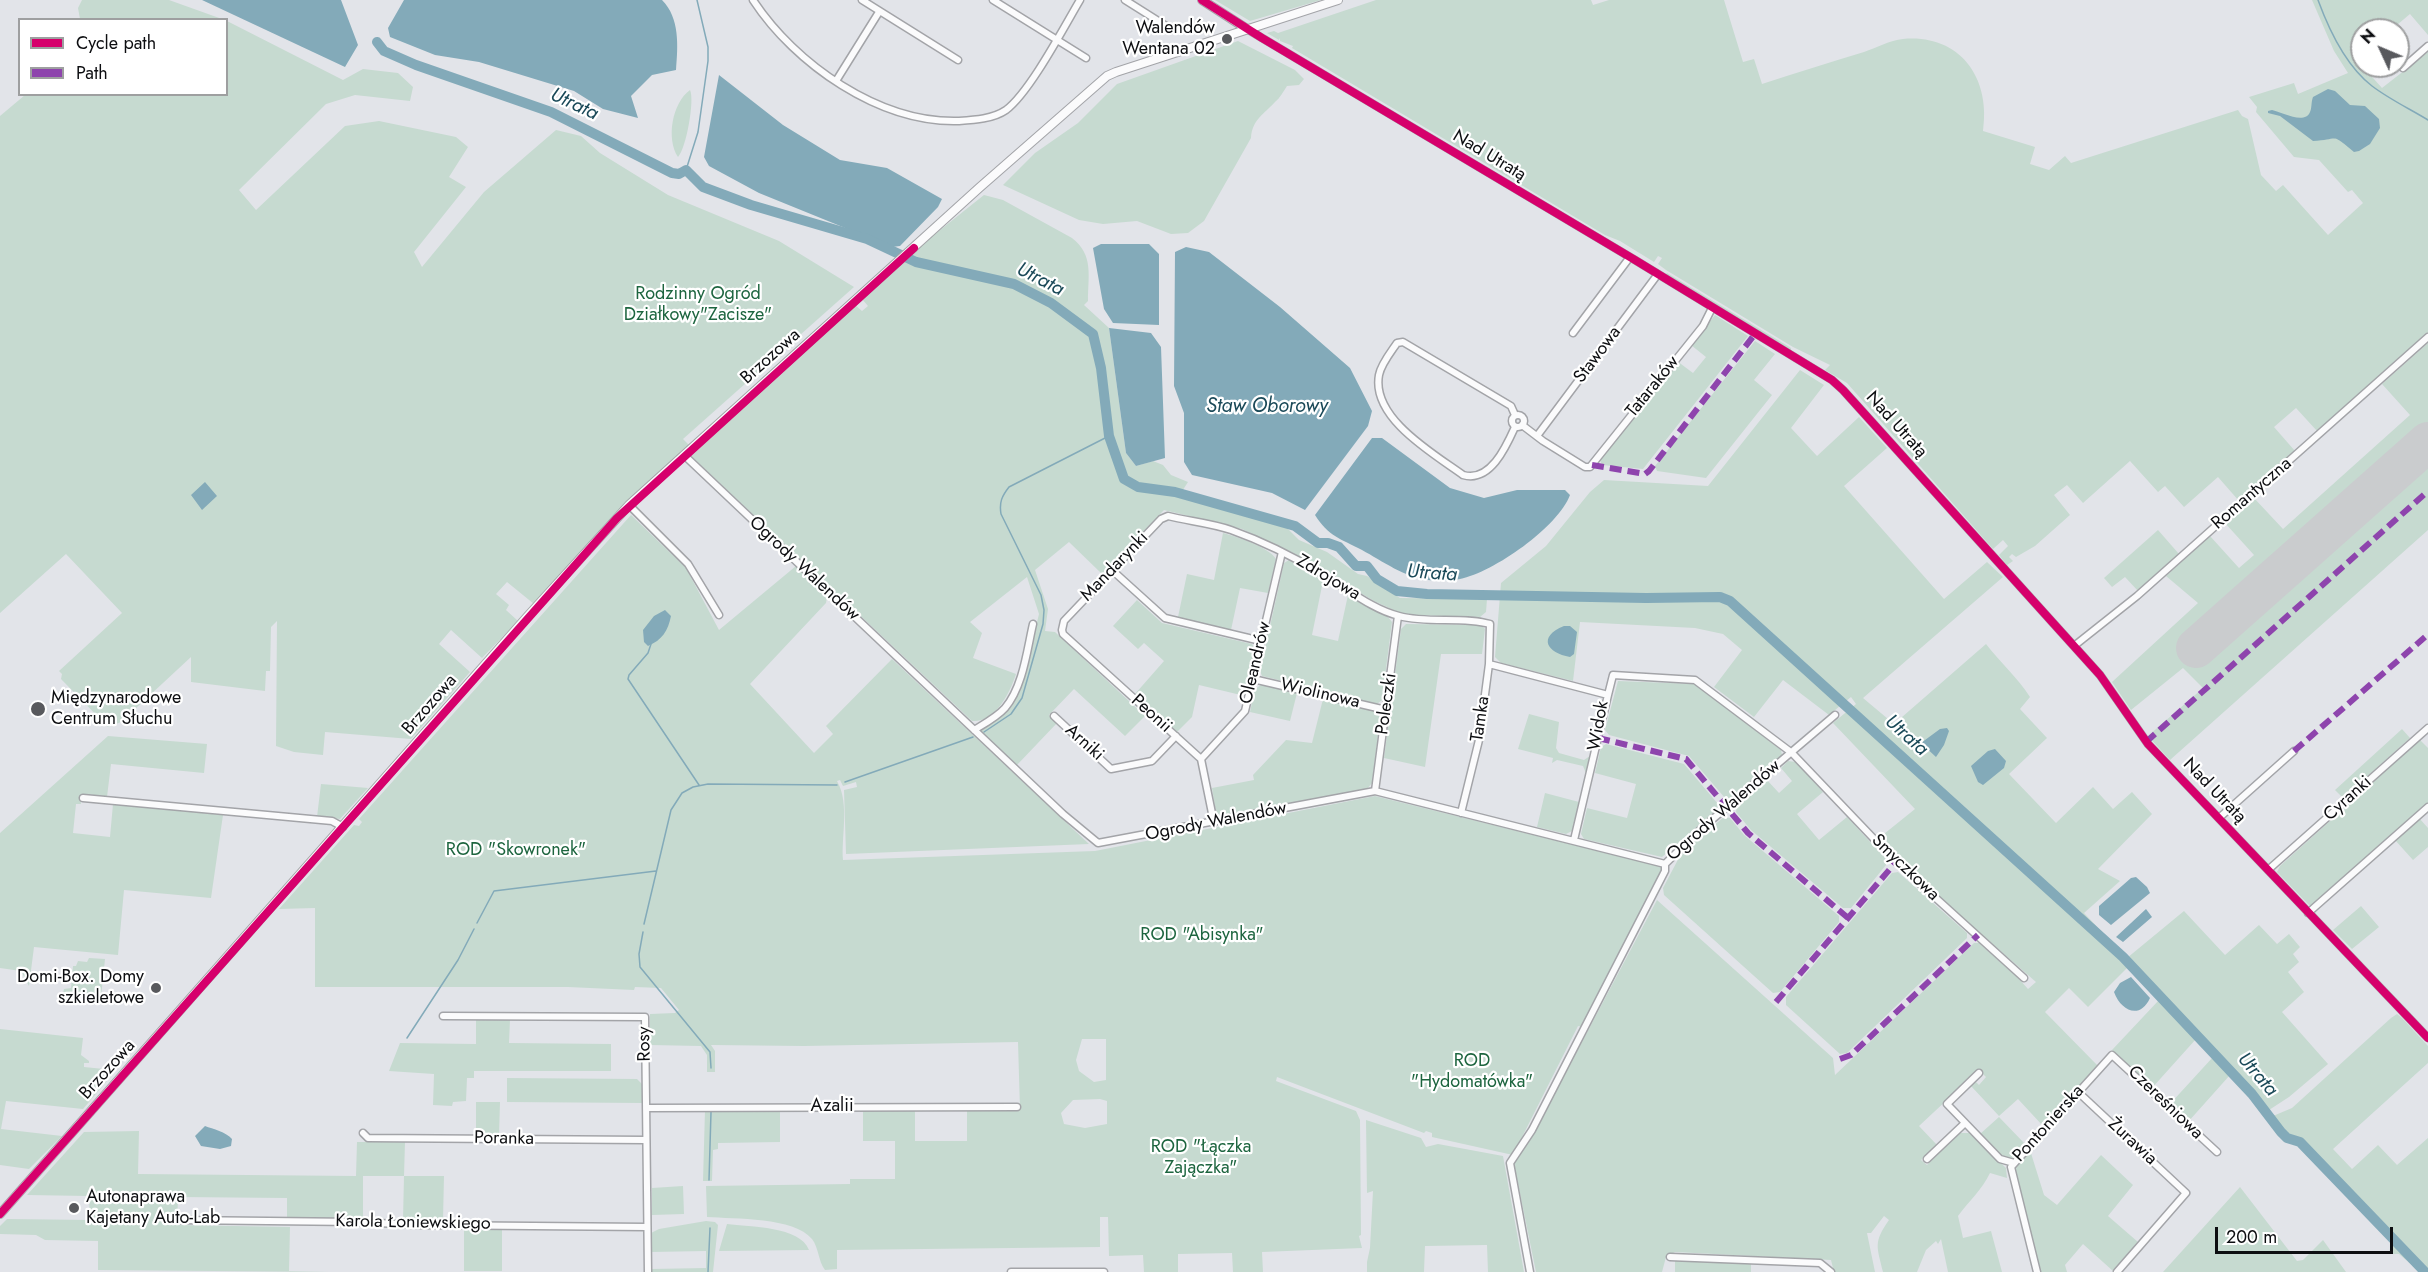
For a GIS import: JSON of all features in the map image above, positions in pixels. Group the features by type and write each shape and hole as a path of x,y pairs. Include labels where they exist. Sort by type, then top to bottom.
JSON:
{"street":[{"path":"753,0 782,36 807,60 857,95 924,118 949,121 979,120 1006,110 1024,91 1080,0"},
{"path":"862,0 958,60"},
{"path":"993,0 1086,58"},
{"path":"1125,0 1171,29"},
{"name":"Nad Utratą","path":"1202,0 1658,274 1832,380 1844,390 2100,675 2148,744 2428,1038"},
{"name":"Brzozowa","path":"0,1214 534,609 629,505 1107,76 1338,0"},
{"path":"836,81 879,12"},
{"path":"2410,62 2428,46"},
{"path":"1573,333 1630,257"},
{"name":"Stawowa","path":"1537,436 1658,274"},
{"name":"Tataraków","path":"1537,436 1585,467 1592,465 1703,326 1712,308"},
{"name":"Romantyczna","path":"2074,646 2137,596 2428,338"},
{"path":"1403,342 1511,406 1515,415 1522,416 1519,426 1490,467 1482,474 1470,477 1462,475 1399,426 1389,413 1382,397 1379,389 1379,376 1397,343 1403,342"},
{"path":"1519,426 1537,436"},
{"name":"Ogrody Walendów","path":"685,456 1069,820 1098,843 1375,791 1665,864 1701,829 1834,716"},
{"path":"629,505 688,564 719,615"},
{"name":"Zdrojowa","path":"1168,516 1230,530 1282,552 1322,573 1365,601 1398,616 1437,621 1477,621 1490,624"},
{"name":"Mandarynki","path":"1064,621 1161,519 1168,516"},
{"name":"Oleandrów","path":"1201,759 1245,711 1282,552"},
{"path":"1113,571 1165,618 1261,641"},
{"name":"Poleczki","path":"1375,791 1398,616"},
{"name":"Peonii","path":"1064,621 1063,634 1201,759"},
{"path":"974,730 998,714 1011,699 1034,624"},
{"name":"Tamka","path":"1461,813 1479,740 1489,664 1490,624"},
{"name":"Widok","path":"1489,664 1608,695 1574,840"},
{"name":"Smyczkowa","path":"1608,695 1613,675 1695,680 1792,753 1896,862 2024,978"},
{"name":"Wiolinowa","path":"1253,679 1386,710"},
{"name":"Arniki","path":"1054,716 1111,769 1152,761 1176,736"},
{"name":"Cyranki","path":"2268,870 2428,728"},
{"path":"2219,818 2294,751"},
{"path":"1201,759 1214,823"},
{"path":"83,798 334,822 343,827"},
{"path":"2308,913 2428,807"},
{"path":"1530,1272 1510,1163 1532,1130 1665,871 1665,864"},
{"name":"Rosy","path":"443,1016 645,1017 648,1272"},
{"name":"Pontonierska","path":"2037,1272 2010,1172 2014,1163 2112,1054"},
{"name":"Czereśniowa","path":"2112,1054 2217,1152"},
{"path":"1979,1073 1947,1104 2000,1159 2014,1163"},
{"name":"Żurawia","path":"2079,1092 2186,1193 2117,1272"},
{"name":"Azalii","path":"646,1108 1017,1107"},
{"path":"1927,1159 1965,1123"},
{"name":"Poranka","path":"363,1133 368,1138 646,1140"},
{"name":"Karola Łoniewskiego","path":"179,1220 647,1227"},
{"path":"1670,1257 1820,1263 1831,1272"},
{"path":"1011,1272 1104,1272"}],"green space":[{"path":"82,0 169,0 219,18 80,18 78,8"},
{"path":"1215,0 1321,0 1250,21"},
{"path":"1376,0 1591,0 1593,5 1609,0 1724,0 1743,62 1754,59 1762,84 1893,41 1923,39 1941,44 1955,52 1967,63 1976,77 1982,94 1983,131 2035,147 2030,164 2049,170 2065,156 2071,163 2238,110 2248,119 2261,175 2276,191 2283,185 2328,235 2363,203 2352,190 2348,192 2319,160 2294,157 2256,112 2257,107 2249,97 2294,83 2298,94 2348,73 2334,51 2312,0 2428,0 2428,35 2410,14 2405,18 2350,18 2350,78 2373,78 2382,88 2395,78 2410,78 2410,66 2428,52 2428,333 2317,431 2296,408 2274,427 2295,451 2239,501 2218,477 2184,507 2165,486 2158,492 2130,461 2083,503 2067,485 2054,495 2070,515 2035,546 2016,557 2012,554 2009,557 2013,561 2007,565 1999,555 2008,546 2003,540 1993,549 1847,383 1825,370 1830,365 1793,347 1666,270 1658,264 1662,258 1658,256 1654,262 1620,241 1605,235 1292,48 1293,46 1280,41 1280,38 1279,40 1267,33 1274,31 1278,33"},
{"name":"Rodzinny Ogród Działkowy\"Zacisze\"","path":"228,22 343,80 363,69 398,73 413,87 410,101 355,95 326,104 239,190 256,210 345,126 379,121 456,137 468,147 449,177 466,187 414,252 422,267 484,192 556,130 581,136 600,153 668,195 779,241 854,287 683,439 689,445 625,503 534,604 507,582 496,594 509,605 506,610 518,621 482,658 451,630 439,644 470,672 411,739 325,732 323,755 294,752 276,746 277,621 271,627 270,671 266,671 265,691 191,682 191,657 121,722 108,727 61,679 62,674 59,671 122,613 66,554 0,613 0,116 24,96 228,96"},
{"path":"1238,41 1295,70 1304,79 1299,85 1287,86 1256,122 1251,138 1204,221 1188,233 1171,234 1137,221 1103,224 1079,220 1003,185 1035,153 1078,123 1117,84"},
{"path":"690,90 689,124 684,145 678,157 672,141 673,122 679,103"},
{"path":"984,195 1003,200 1072,238 1084,252 1089,275 1088,301 1084,305 1109,328 1126,453 1136,466 1153,461 1163,465 1171,475 1188,482 1179,496 1234,509 1287,528 1299,540 1327,552 1358,574 1367,576 1400,598 1487,599 1486,612 1480,617 1407,615 1374,601 1291,552 1242,529 1164,510 1102,574 1069,542 1035,570 1048,609 1045,631 1055,632 1145,716 1125,736 1074,689 1049,715 1057,723 1017,765 980,730 1008,710 1015,698 1027,663 1039,614 1027,577 970,622 982,633 973,658 1016,674 1006,698 994,712 988,717 972,721 691,456 855,305 862,311 868,306 862,299 915,250"},
{"path":"1667,273 1791,348 1791,352 1665,275"},
{"path":"1715,315 1748,336 1643,469 1602,465 1600,460 1677,361 1693,373 1706,357 1691,345"},
{"path":"1755,341 1775,354 1754,380 1772,395 1706,478 1657,471 1655,466"},
{"path":"2428,343 2428,530 2170,760 2148,736 2203,688 2183,668 2131,710 2112,682 2198,603 2166,576 2210,536 2239,568 2254,555 2225,523 2254,498 2283,529 2410,415 2382,384"},
{"path":"1800,370 1824,385 1791,428 1817,456 1859,417 1887,448 1844,486 1944,599 1987,562 2003,577 1863,698 1894,724 1986,644 2030,697 2020,709 2047,738 2009,774 2056,823 2093,787 2113,809 2132,792 2152,814 2098,869 2120,881 2084,913 2127,958 2184,911 2225,955 2259,925 2277,944 2289,934 2300,947 2293,954 2299,962 2288,972 2304,992 2282,1012 2328,1064 2289,1097 2269,1110 2273,1116 2292,1108 2391,1018 2397,1014 2402,1018 2428,1046 2428,1063 2333,1149 2352,1169 2378,1145 2397,1165 2428,1138 2428,1272 2420,1272 2399,1254 2389,1254 2391,1243 2302,1148 2282,1138 2264,1113 2230,1075 2188,1122 2169,1105 2213,1057 2196,1039 2152,1088 2112,1050 2159,1000 2128,967 2088,1007 2069,988 2045,1012 2098,1066 2043,1126 2018,1099 1999,1116 1971,1086 1976,1082 1979,1085 1986,1077 1979,1070 1919,1126 1937,1145 1921,1160 1927,1165 1959,1133 1969,1133 2006,1168 2007,1178 1990,1173 1958,1216 1963,1238 1991,1231 2002,1272 1948,1272 1941,1239 1938,1244 1936,1241 1926,1250 1917,1272 1883,1272 1878,1240 1889,1220 1884,1216 1871,1233 1867,1233 1875,1272 1834,1272 1831,1260 1675,1252 1666,1257 1662,1272 1536,1272 1513,1159 1529,1142 1657,900 1833,1058 1835,1075 1974,943 1979,943 2028,989 2036,982 1916,877 1879,838 1915,809 1833,723 1856,704 1851,697 1829,715 1783,680 1754,717 1714,687 1742,650 1723,634 1695,628 1580,622 1573,681 1501,663 1495,657 1501,583 1546,546 1590,492 1604,480 1708,486"},
{"path":"631,515 686,568 719,630 796,566 827,597 826,603 750,684 814,753 833,734 826,726 892,659 1089,844 846,854 844,790 857,787 856,782 843,786 840,780 837,781 844,810 843,860 1095,851 1375,796 1663,867 1582,1027 1578,1026 1513,1155 1432,1137 1432,1133 1426,1131 1424,1133 1277,1077 1276,1081 1356,1111 1360,1120 1361,1235 1359,1236 1362,1248 1262,1252 1263,1272 1233,1272 1232,1253 1178,1254 1178,1272 1144,1272 1143,1255 1109,1256 1108,1217 1100,1217 1100,1247 837,1250 837,1269 825,1270 812,1239 792,1227 763,1220 707,1217 706,1186 850,1184 850,1179 895,1179 895,1141 863,1141 863,1111 915,1110 915,1141 967,1141 967,1110 1020,1109 1018,1042 804,1046 711,1045 715,1051 715,1072 707,1072 707,1055 701,1046 650,1045 650,1014 675,1013 679,1010 661,988 635,987 634,990 568,987 315,987 315,908 279,909 354,825 359,826 362,822 359,819","holes":["1082,1039 1106,1039 1106,1080 1094,1082 1079,1071 1076,1060","1073,1100 1107,1101 1107,1124 1085,1128 1064,1124 1061,1113"]},
{"path":"2158,530 2179,554 2138,591 2125,577 2112,587 2104,578"},
{"path":"1223,533 1267,550 1276,559 1268,593 1240,588 1231,630 1178,617 1187,574 1214,580"},
{"path":"1289,560 1323,581 1312,635 1338,641 1348,595 1388,617 1392,622 1382,700 1377,704 1262,676 1260,671 1284,563"},
{"path":"1137,600 1162,623 1252,644 1255,649 1245,696 1199,685 1192,717 1176,733 1135,694 1164,661 1144,643 1138,649 1113,626"},
{"path":"1406,624 1481,625 1485,629 1482,654 1441,654 1425,767 1384,758 1401,629"},
{"path":"1618,681 1695,684 1781,750 1782,755 1731,798 1725,798 1689,756 1609,735 1605,730"},
{"path":"1261,685 1297,693 1290,721 1250,712 1255,689"},
{"path":"1323,699 1377,712 1380,718 1372,783 1367,789 1223,817 1216,813 1212,788 1254,780 1253,775 1286,740 1312,743"},
{"path":"1529,714 1559,722 1556,748 1559,753 1584,760 1590,756 1586,773 1583,766 1557,760 1552,763 1553,758 1518,749"},
{"path":"2402,729 2410,738 2343,798 2335,790"},
{"path":"108,736 207,744 204,773 111,764 107,797 87,794 80,796 81,804 76,804 73,833 110,837 113,804 223,815 211,898 124,890 118,955 34,947 29,986 21,971 0,968 0,833"},
{"path":"2420,740 2428,748 2428,803 2310,906 2277,872 2280,866"},
{"path":"1606,744 1684,764 1718,804 1717,810 1662,857 1584,839 1581,834 1587,808 1627,818 1636,784 1595,773 1601,747"},
{"path":"1788,761 1796,762 1823,792 1797,814 1819,840 1847,817 1887,860 1886,865 1851,908 1843,908 1751,830 1736,812 1737,805 1767,780 1779,793 1792,781 1781,768"},
{"path":"321,784 368,788 340,819 317,817"},
{"path":"1545,793 1579,802 1572,831 1566,834 1537,827"},
{"path":"1724,817 1730,818 1744,835 1839,916 1839,922 1780,992 1773,993 1664,895 1663,888 1682,852"},
{"path":"2419,818 2428,828 2428,847 2413,860 2395,840"},
{"path":"1898,872 1967,933 1967,938 1847,1053 1840,1054 1786,1005 1786,997 1892,873"},
{"path":"2361,906 2379,927 2352,949 2333,930"},
{"path":"89,958 105,959 101,997 63,994 64,989 71,988 73,966 76,966 78,961 87,962"},
{"path":"476,1020 510,1020 509,1043 611,1044 611,1071 474,1071 474,1078 467,1078 466,1101 453,1102 452,1106 433,1105 434,1074 389,1071 400,1043 476,1044"},
{"path":"0,1029 83,1038 81,1055 89,1061 89,1063 84,1063 84,1067 114,1070 83,1109 6,1101 1,1129 62,1136 29,1169 0,1165"},
{"path":"507,1078 637,1079 642,1084 642,1103 507,1102"},
{"path":"476,1102 500,1102 499,1136 476,1136"},
{"path":"705,1110 780,1111 780,1142 718,1143 718,1149 713,1150 712,1181 703,1181"},
{"path":"1999,1117 2026,1145 2014,1159 2005,1159 1980,1134"},
{"path":"1366,1120 1421,1138 1426,1147 1438,1144 1503,1156 1524,1272 1488,1272 1487,1245 1425,1246 1424,1272 1367,1272 1373,1191 1367,1193"},
{"path":"139,1131 138,1174 356,1176 357,1142 405,1142 404,1176 363,1176 363,1219 287,1218 287,1198 178,1197 177,1225 290,1227 289,1271 329,1272 98,1270 98,1241 45,1240 36,1235 0,1234 0,1226 7,1219 90,1220 89,1196 27,1195 84,1132"},
{"path":"2030,1150 2044,1195 2057,1205 2101,1155 2133,1185 2108,1216 2138,1242 2113,1271 2083,1244 2065,1265 2067,1272 2040,1272 2013,1169"},
{"path":"404,1176 444,1176 443,1220 403,1220"},
{"path":"683,1186 684,1214 652,1215 652,1188"},
{"path":"2240,1187 2297,1261 2303,1260 2323,1240 2346,1272 2163,1272"},
{"path":"706,1221 715,1222 718,1225 713,1272 651,1272 651,1269 706,1268 706,1251 651,1252 651,1233 659,1229"},
{"path":"727,1224 785,1232 804,1242 809,1250 719,1251"},
{"path":"464,1229 502,1230 502,1271 464,1271"},
{"path":"1675,1260 1751,1264 1751,1272 1675,1272"}],"water":[{"path":"202,0 341,0 358,45 345,67"},
{"path":"404,0 662,0 668,7 675,24 676,70 652,75 631,96 638,118 603,109 574,91 479,62 435,55 390,37 388,28"},
{"path":"719,75 783,125 840,160 887,168 942,199 938,207 900,246 892,247 759,193 709,166 704,157"},
{"path":"2328,89 2335,91 2350,105 2365,106 2379,119 2380,128 2370,144 2359,151 2354,152 2338,139 2313,141 2280,116 2268,113 2272,110 2292,117 2307,116 2313,97"},
{"path":"1101,244 1149,244 1159,254 1159,325 1113,323 1104,309 1093,248"},
{"name":"Staw Oborowy","path":"1186,247 1209,252 1280,307 1350,368 1372,411 1368,426 1305,510 1272,493 1192,475 1184,462 1184,413 1174,386 1175,252"},
{"path":"1109,328 1151,333 1161,347 1165,458 1136,466 1126,453"},
{"path":"1372,438 1382,438 1450,488 1484,498 1517,490 1565,490 1570,495 1553,521 1507,558 1474,575 1456,580 1420,579 1394,568 1336,536 1325,528 1315,515"},
{"path":"205,482 217,496 202,510 191,495"},
{"path":"665,610 671,616 666,631 661,638 648,646 644,642 643,630 654,616"},
{"path":"1564,626 1570,626 1577,632 1574,654 1570,657 1556,652 1548,644 1550,635"},
{"path":"1947,728 1949,731 1944,745 1936,757 1921,743 1940,729"},
{"path":"1995,749 2006,761 2004,768 1983,785 1978,782 1971,766 1988,751"},
{"path":"2136,877 2150,893 2111,925 2099,915 2099,906 2131,878"},
{"path":"2146,909 2152,917 2123,942 2116,937"},
{"path":"2131,977 2150,998 2146,1005 2136,1011 2121,1004 2114,992 2120,983"},
{"path":"205,1126 232,1139 231,1146 220,1149 201,1146 195,1136"}],"waterway":[{"path":"686,170 698,132 708,61 708,47 697,0"},
{"path":"2318,0 2339,47 2363,78 2385,95 2428,120"},
{"name":"Utrata","path":"377,42 384,51 416,65 551,112 672,173 679,174 686,170 703,187 751,205 867,239 916,262 1014,284 1051,303 1093,334 1101,368 1109,436 1124,479 1138,487 1175,492 1295,526 1318,543 1328,543 1339,547 1356,566 1367,566 1377,579 1397,591 1427,594 1720,597 1730,601 2123,957 2252,1094 2281,1132 2287,1138 2300,1142 2425,1272"},
{"path":"984,732 1011,714 1022,698 1043,624 1044,610 1041,595 1001,514 1000,506 1003,496 1009,487 1109,436"},
{"path":"651,644 648,653 628,679 699,785"},
{"path":"845,782 973,737"},
{"path":"644,924 671,810 682,793 693,787 708,784 837,785"},
{"path":"477,923 494,891 656,871"},
{"path":"407,1038 458,960 474,929"},
{"path":"643,932 639,954 640,967 710,1052 711,1068"},
{"path":"709,1180 711,1112"},
{"path":"708,1272 710,1228"}],"runway":[{"path":"2196,648 2428,442"}],"marked path":[{"path":"1592,465 1645,474 1649,471 1755,334"},
{"path":"2146,742 2428,491"},
{"path":"2294,751 2425,637"},
{"path":"1598,738 1686,759 1748,833 1848,918"},
{"path":"1776,1002 1896,862"},
{"path":"1840,1059 1851,1055 1978,935"}],"cycle path":[{"path":"1202,0 1832,380 2100,675 2148,744 2428,1038"},
{"path":"0,1214 617,518 914,248"}],"place":[{"name":"Walendów Wentana 02","path":"1227,39"},
{"name":"Międzynarodowe Centrum Słuchu","path":"38,709"},
{"name":"Domi-Box. Domy szkieletowe","path":"156,988"},
{"name":"Autonaprawa Kajetany Auto-Lab","path":"74,1208"}],"park label":[{"name":"ROD \"Skowronek\"","path":"516,851"},
{"name":"ROD \"Abisynka\"","path":"1202,936"},
{"name":"ROD \"Hydomatówka\"","path":"1472,1072"},
{"name":"ROD \"Łączka Zajączka\"","path":"1201,1158"}]}
